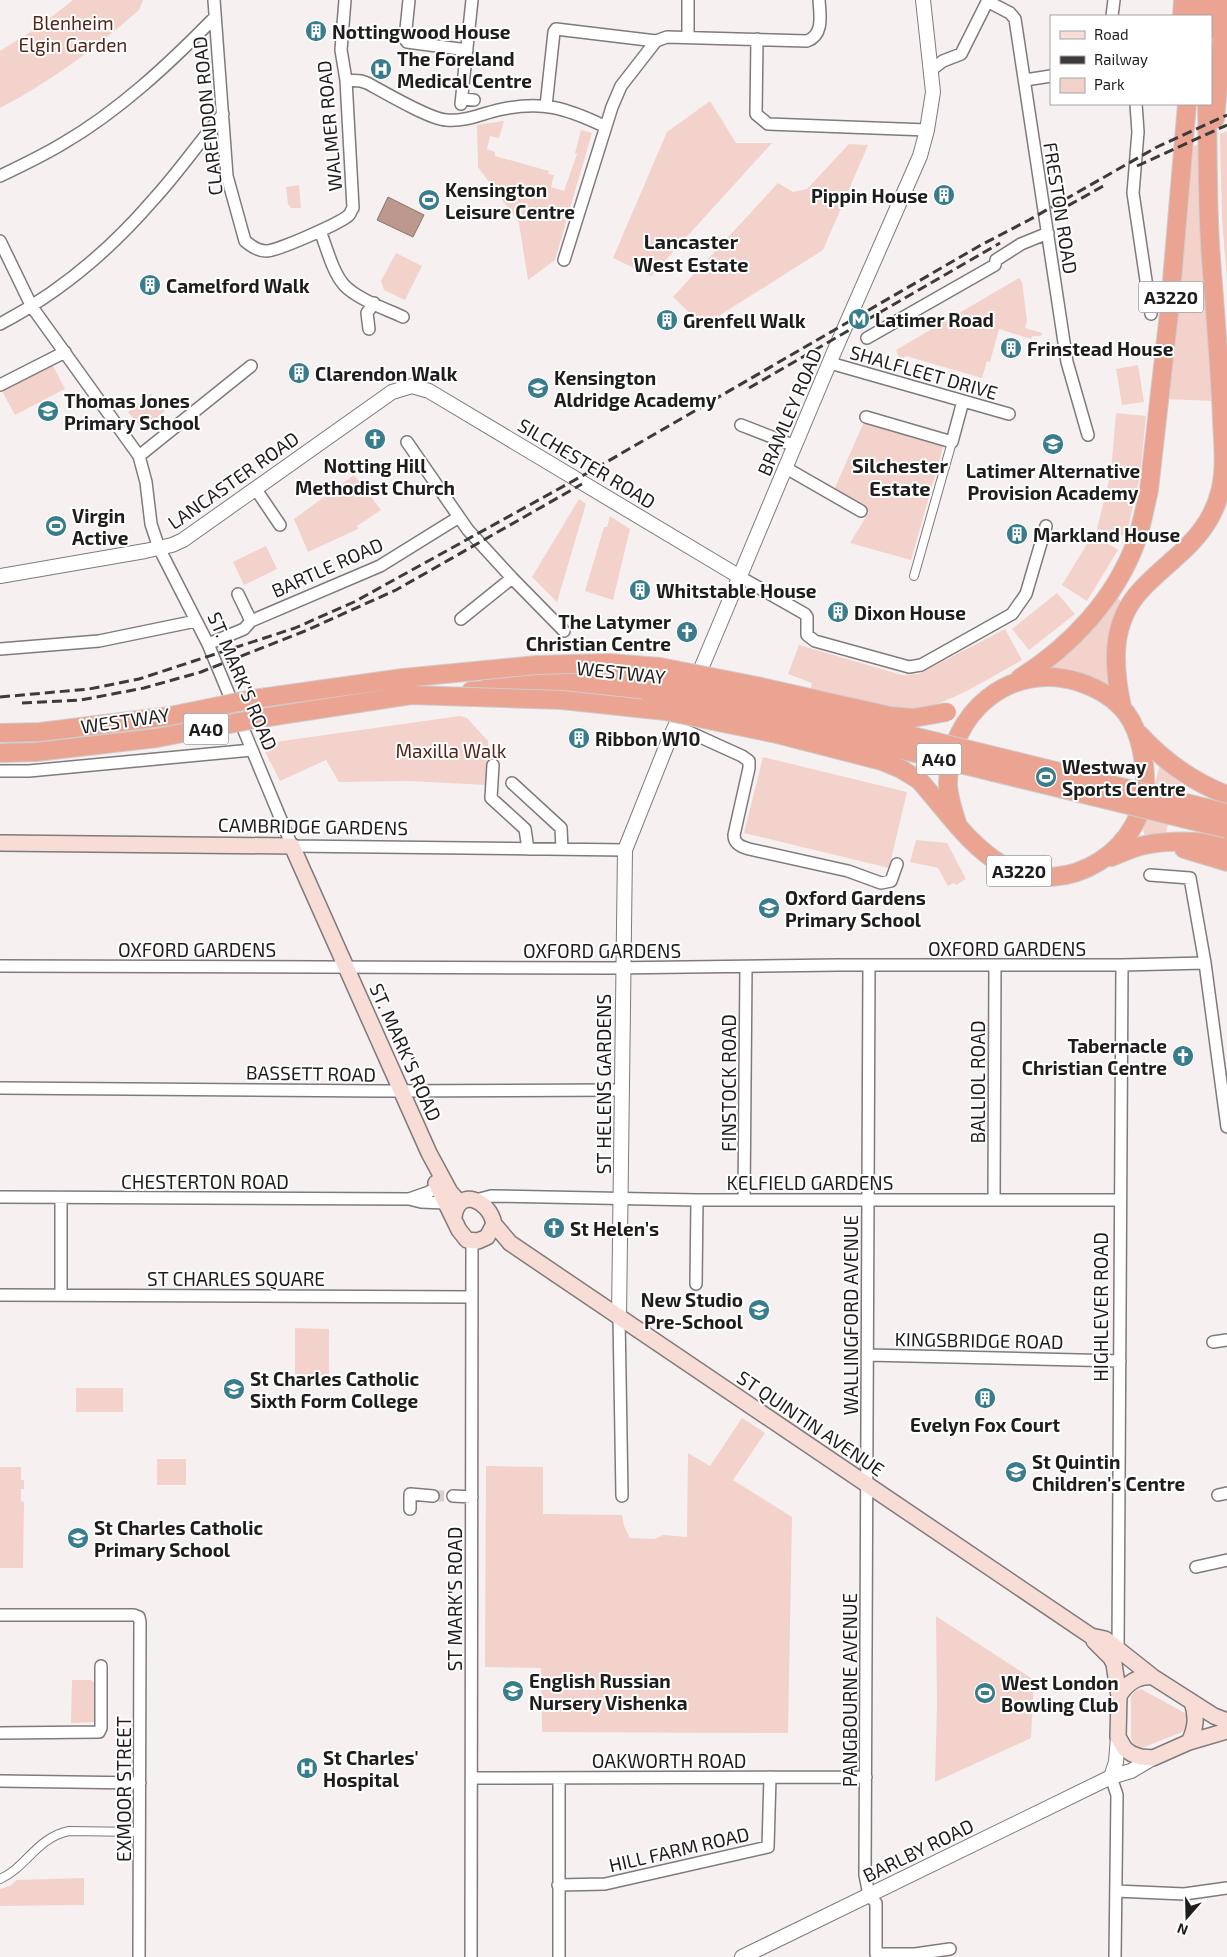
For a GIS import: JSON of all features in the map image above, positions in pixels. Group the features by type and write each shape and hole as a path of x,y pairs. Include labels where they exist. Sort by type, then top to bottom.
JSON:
{"highway":[{"path":"1182,15 1183,0"},
{"path":"1196,15 1197,0"},
{"name":"A3220","path":"1208,201 1218,24 1213,0"},
{"name":"A3220","path":"1218,24 1226,0"},
{"name":"A3220","path":"1176,227 1180,105"},
{"name":"A3220","path":"1188,105 1170,304 1149,490 1136,542 1125,568 1110,594 1092,617 1072,638 1030,672 1000,690 971,715 963,726 951,755 948,784 957,823 989,857 1006,867 1025,873 1046,876 1081,871 1112,853 1133,829 1146,787 1145,770 1136,730 1122,707 1116,681 1116,640 1125,614 1140,590 1188,547 1204,528 1217,504 1223,460 1217,330 1208,201 1207,105"},
{"name":"A40","path":"403,678 537,665 609,663 660,668 757,686 890,716 913,718 961,708 1000,690"},
{"name":"WESTWAY","path":"0,733 40,732 170,716 253,699 403,678 563,676 653,681 726,692 808,710 1227,813"},
{"name":"A3220","path":"1000,690 1038,677 1054,677 1072,680 1095,689 1122,707"},
{"name":"WESTWAY","path":"0,753 36,752 157,738 255,719 411,695 559,687 668,698 720,707 1227,829"},
{"name":"A40","path":"411,695 562,700 656,710 777,734 882,761 902,769 919,780 957,823"},
{"path":"1136,730 1156,752 1174,765 1198,781 1227,795"},
{"path":"1174,765 1200,777 1227,785"},
{"path":"1097,863 1144,845 1195,842 1227,846"},
{"path":"1164,843 1227,862"}],"main road":[{"name":"CAMBRIDGE GARDENS","path":"0,843 292,846"},
{"name":"ST. MARK'S ROAD","path":"292,846 400,1092 450,1192 453,1208"},
{"name":"ST. MARK'S ROAD","path":"429,1153 437,1187 453,1208"},
{"path":"476,1200 464,1201 453,1208 463,1236 472,1242 478,1241 490,1224"},
{"name":"ST QUINTIN AVENUE","path":"476,1200 482,1203 490,1224 510,1243 1091,1636 1105,1639 1153,1677 1214,1716 1227,1721"},
{"name":"ST QUINTIN AVENUE","path":"1091,1636 1114,1664 1119,1696"},
{"path":"1153,1677 1141,1677 1134,1680 1127,1685 1119,1696 1118,1737 1125,1749 1132,1754 1153,1758 1189,1742 1227,1730"},
{"path":"1189,1742 1195,1724 1196,1713 1192,1702"}],"street":[{"name":"CLARENDON ROAD","path":"214,0 228,176 245,241 257,249 267,252 320,231"},
{"name":"WALMER ROAD","path":"320,231 349,215 353,208 346,80 340,50 345,0"},
{"path":"409,0 405,38 407,42 466,50"},
{"path":"472,0 461,102 474,100"},
{"path":"688,0 688,37"},
{"path":"564,260 604,126 621,86 656,41 667,36 807,41 813,39 820,29 819,0"},
{"name":"BRAMLEY ROAD","path":"625,850 830,363 917,165 927,130 933,92 923,0"},
{"path":"1112,15 1114,0"},
{"path":"931,70 943,61 961,54 987,1"},
{"name":"FRESTON ROAD","path":"987,1 1010,13 1015,19 1067,362 1088,435"},
{"path":"0,176 61,145 118,106 184,48 214,17"},
{"path":"546,106 554,32 556,29 656,41"},
{"path":"757,39 756,114 768,124 927,130"},
{"path":"1025,80 1050,76"},
{"path":"346,80 367,83 444,120 468,119 511,107 546,106 575,112 604,126"},
{"path":"1136,105 1138,132 1133,193 1151,314"},
{"path":"0,324 32,307 78,273 125,230 158,195 223,114"},
{"path":"320,231 336,271 344,284 353,292 403,317"},
{"path":"867,338 995,265 996,260 1021,244 1048,233"},
{"name":"ST. MARK'S ROAD","path":"0,241 32,307 139,456 146,482 151,524 159,548 208,644 292,846"},
{"path":"369,329 367,313 374,303"},
{"path":"0,386 65,352"},
{"name":"SHALFLEET DRIVE","path":"830,363 1009,414"},
{"path":"139,456 251,366"},
{"name":"LANCASTER ROAD","path":"0,576 159,548 183,540 392,392 412,386"},
{"name":"SILCHESTER ROAD","path":"412,386 420,387 443,399 740,577"},
{"path":"914,576 962,401"},
{"path":"866,417 952,442"},
{"path":"741,426 795,446"},
{"path":"408,442 468,530 564,631"},
{"path":"786,468 861,511"},
{"path":"255,488 280,525"},
{"name":"BARTLE ROAD","path":"208,644 244,629 251,621 380,566 459,517"},
{"path":"740,577 805,614 807,617 807,635 815,641 908,667 921,665 1012,614 1026,594 1046,526"},
{"path":"461,619 512,578"},
{"path":"238,594 251,621"},
{"path":"0,649 99,641 196,621"},
{"path":"676,726 749,761 750,768 734,834 734,840 737,844 749,849 848,872 881,883 891,880 897,864"},
{"path":"0,772 29,771 252,750"},
{"path":"494,765 491,798 525,829 528,849"},
{"path":"512,783 561,828 562,849"},
{"name":"CAMBRIDGE GARDENS","path":"292,846 625,850"},
{"name":"ST HELENS GARDENS","path":"619,1317 625,850"},
{"path":"1150,875 1190,878 1205,962 1227,1127"},
{"name":"OXFORD GARDENS","path":"0,966 622,968 869,965 1122,965 1205,962"},
{"name":"WALLINGFORD AVENUE","path":"866,1484 869,965"},
{"name":"BALLIOL ROAD","path":"994,1200 995,965"},
{"name":"HIGHLEVER ROAD","path":"1118,1650 1122,965"},
{"name":"FINSTOCK ROAD","path":"744,1200 746,967"},
{"name":"BASSETT ROAD","path":"0,1088 400,1092 622,1090"},
{"name":"CHESTERTON ROAD","path":"409,1199 437,1187"},
{"name":"CHESTERTON ROAD","path":"0,1197 409,1199 453,1208"},
{"name":"KELFIELD GARDENS","path":"476,1200 485,1197 620,1197 697,1200 1120,1200"},
{"path":"490,1224 500,1197"},
{"path":"61,1198 61,1295"},
{"path":"696,1284 697,1200"},
{"name":"ST MARK'S ROAD","path":"471,1957 472,1242"},
{"name":"ST CHARLES SQUARE","path":"0,1295 471,1297"},
{"path":"619,1317 622,1496"},
{"path":"1213,1342 1227,1340"},
{"name":"KINGSBRIDGE ROAD","path":"867,1355 1120,1361"},
{"name":"PANGBOURNE AVENUE","path":"866,1484 865,1875 869,1895 876,1903 876,1954 915,1954 950,1949"},
{"path":"410,1509 410,1494 433,1496"},
{"path":"453,1496 472,1497"},
{"path":"1196,1567 1227,1560"},
{"name":"EXMOOR STREET","path":"0,1615 138,1617 140,1622 139,1957"},
{"path":"0,1733 99,1732 101,1728 101,1666"},
{"path":"1115,1957 1117,1795 1111,1777 1116,1762 1118,1737"},
{"name":"BARLBY ROAD","path":"742,1957 1111,1777 1131,1771 1153,1758"},
{"name":"OAKWORTH ROAD","path":"472,1778 866,1777"},
{"path":"559,1778 559,1957"},
{"name":"HILL FARM ROAD","path":"558,1885 605,1884 768,1848 770,1778"},
{"path":"0,1782 140,1783"},
{"path":"0,1879 15,1869 40,1844 62,1832 140,1832"},
{"path":"1116,1892 1184,1894 1227,1888"}],"green space":[{"name":"Blenheim Elgin Garden","path":"73,0 143,0 139,10 89,51 55,76 0,108 0,51 40,26"},
{"path":"710,101 736,143 772,143 651,276 613,258 667,132"},
{"path":"504,121 499,138 490,136 487,149 495,152 495,156 549,171 548,174 554,175 551,187 564,191 577,154 575,153 581,130 592,133 555,260 528,280 519,223 478,167 477,125"},
{"path":"1227,131 1227,281 1222,218 1220,134"},
{"path":"1202,143 1214,401 1164,399 1189,148"},
{"path":"849,144 868,145 823,250 703,326 673,297 778,183 793,192 807,189"},
{"path":"299,185 301,208 291,208 288,204 286,187"},
{"path":"396,253 422,266 405,300 384,290 381,281"},
{"path":"1019,278 1022,282 1027,321 1025,328 1042,333 1041,336 1032,336 1031,339 999,329 990,362 987,361 982,378 906,356 903,358 899,357 896,350"},
{"path":"52,364 65,389 15,415 2,391"},
{"path":"1138,365 1144,402 1122,405 1116,369"},
{"path":"151,394 165,411 143,429 128,412"},
{"path":"1116,413 1146,416 1140,476 1126,536 1097,529 1111,472"},
{"path":"864,422 944,444 911,560 850,543 869,512 834,490"},
{"path":"354,475 381,510 357,526 358,529 308,552 294,519"},
{"path":"579,499 586,504 557,602 532,577"},
{"path":"610,516 630,529 613,600 585,591 604,527 607,527"},
{"path":"1093,534 1118,550 1087,601 1062,585"},
{"path":"266,546 277,569 244,585 233,562"},
{"path":"1057,593 1075,614 1029,650 1012,629"},
{"path":"1114,595 1122,602 1117,612 1109,641 1110,683 1106,685 1074,672 1052,670 1051,663"},
{"path":"1005,629 1022,660 969,690 926,707 900,709 860,700 852,728 803,714 812,683 788,674 799,645 902,675 919,674"},
{"name":"Maxilla Walk","path":"460,716 467,718 488,741 487,785 409,781 339,782 326,760 280,781 261,744"},
{"path":"763,757 907,792 889,868 744,833"},
{"path":"1160,765 1183,777 1165,835 1145,836 1143,824"},
{"path":"916,840 947,843 966,879 956,885 954,883 948,886 938,868 910,862"},
{"path":"295,1328 329,1329 329,1385 295,1385"},
{"path":"76,1388 123,1388 123,1412 76,1412"},
{"path":"742,1418 765,1433 733,1480 792,1517 788,1733 542,1732 541,1668 485,1667 486,1466 543,1467 543,1514 622,1515 624,1526 630,1538 655,1539 663,1535 687,1537 688,1453 710,1466"},
{"path":"157,1459 186,1459 186,1485 157,1485"},
{"path":"0,1467 21,1467 21,1480 24,1480 24,1489 21,1489 21,1501 24,1502 23,1568 0,1568"},
{"name":"West London Bowling Club","path":"936,1616 1034,1680 1031,1738 935,1782 937,1705"},
{"path":"72,1680 91,1680 96,1684 95,1722 71,1723"},
{"path":"1141,1689 1185,1713 1188,1721 1182,1732 1142,1748 1137,1747 1133,1743 1131,1738 1131,1696 1135,1691"},
{"path":"84,1878 84,1905 0,1906 0,1889 10,1886 17,1880"}],"shaded area":[{"path":"388,197 424,215 413,237 377,220"}],"tunnel":[{"path":"433,1496 453,1496"}],"railway":[{"path":"0,697 89,689 139,679 295,628 354,602 591,471 981,245 1029,220 1157,147 1227,115"},
{"path":"1137,166 1227,125"},
{"path":"1055,213 1105,185"},
{"path":"749,388 1000,243"},
{"path":"22,703 81,700 144,688 201,672 305,631 396,590 582,484"}],"place":[{"name":"Nottingwood House","path":"316,31"},
{"name":"The Foreland Medical Centre","path":"381,69"},
{"name":"Pippin House","path":"944,195"},
{"name":"Kensington Leisure Centre","path":"429,200"},
{"name":"Camelford Walk","path":"150,285"},
{"name":"Latimer Road","path":"859,319"},
{"name":"Grenfell Walk","path":"667,320"},
{"name":"Frinstead House","path":"1011,348"},
{"name":"Clarendon Walk","path":"299,373"},
{"name":"Kensington Aldridge Academy","path":"538,388"},
{"name":"Thomas Jones Primary School","path":"48,411"},
{"name":"Notting Hill Methodist Church","path":"375,439"},
{"name":"Latimer Alternative Provision Academy","path":"1053,444"},
{"name":"Virgin Active","path":"56,526"},
{"name":"Markland House","path":"1017,534"},
{"name":"Whitstable House","path":"640,590"},
{"name":"Dixon House","path":"838,612"},
{"name":"The Latymer Christian Centre","path":"687,632"},
{"name":"Ribbon W10","path":"579,738"},
{"name":"Westway Sports Centre","path":"1046,777"},
{"name":"Oxford Gardens Primary School","path":"769,908"},
{"name":"Tabernacle Christian Centre","path":"1183,1056"},
{"name":"St Helen's","path":"554,1228"},
{"name":"New Studio Pre-School","path":"759,1310"},
{"name":"St Charles Catholic Sixth Form College","path":"234,1389"},
{"name":"Evelyn Fox Court","path":"985,1398"},
{"name":"St Quintin Children's Centre","path":"1016,1472"},
{"name":"St Charles Catholic Primary School","path":"78,1538"},
{"name":"English Russian Nursery Vishenka","path":"513,1691"},
{"name":"West London Bowling Club","path":"985,1693"},
{"name":"St Charles' Hospital","path":"307,1768"}],"district":[{"name":"Lancaster West Estate","path":"691,252"},
{"name":"Silchester Estate","path":"900,476"}]}
